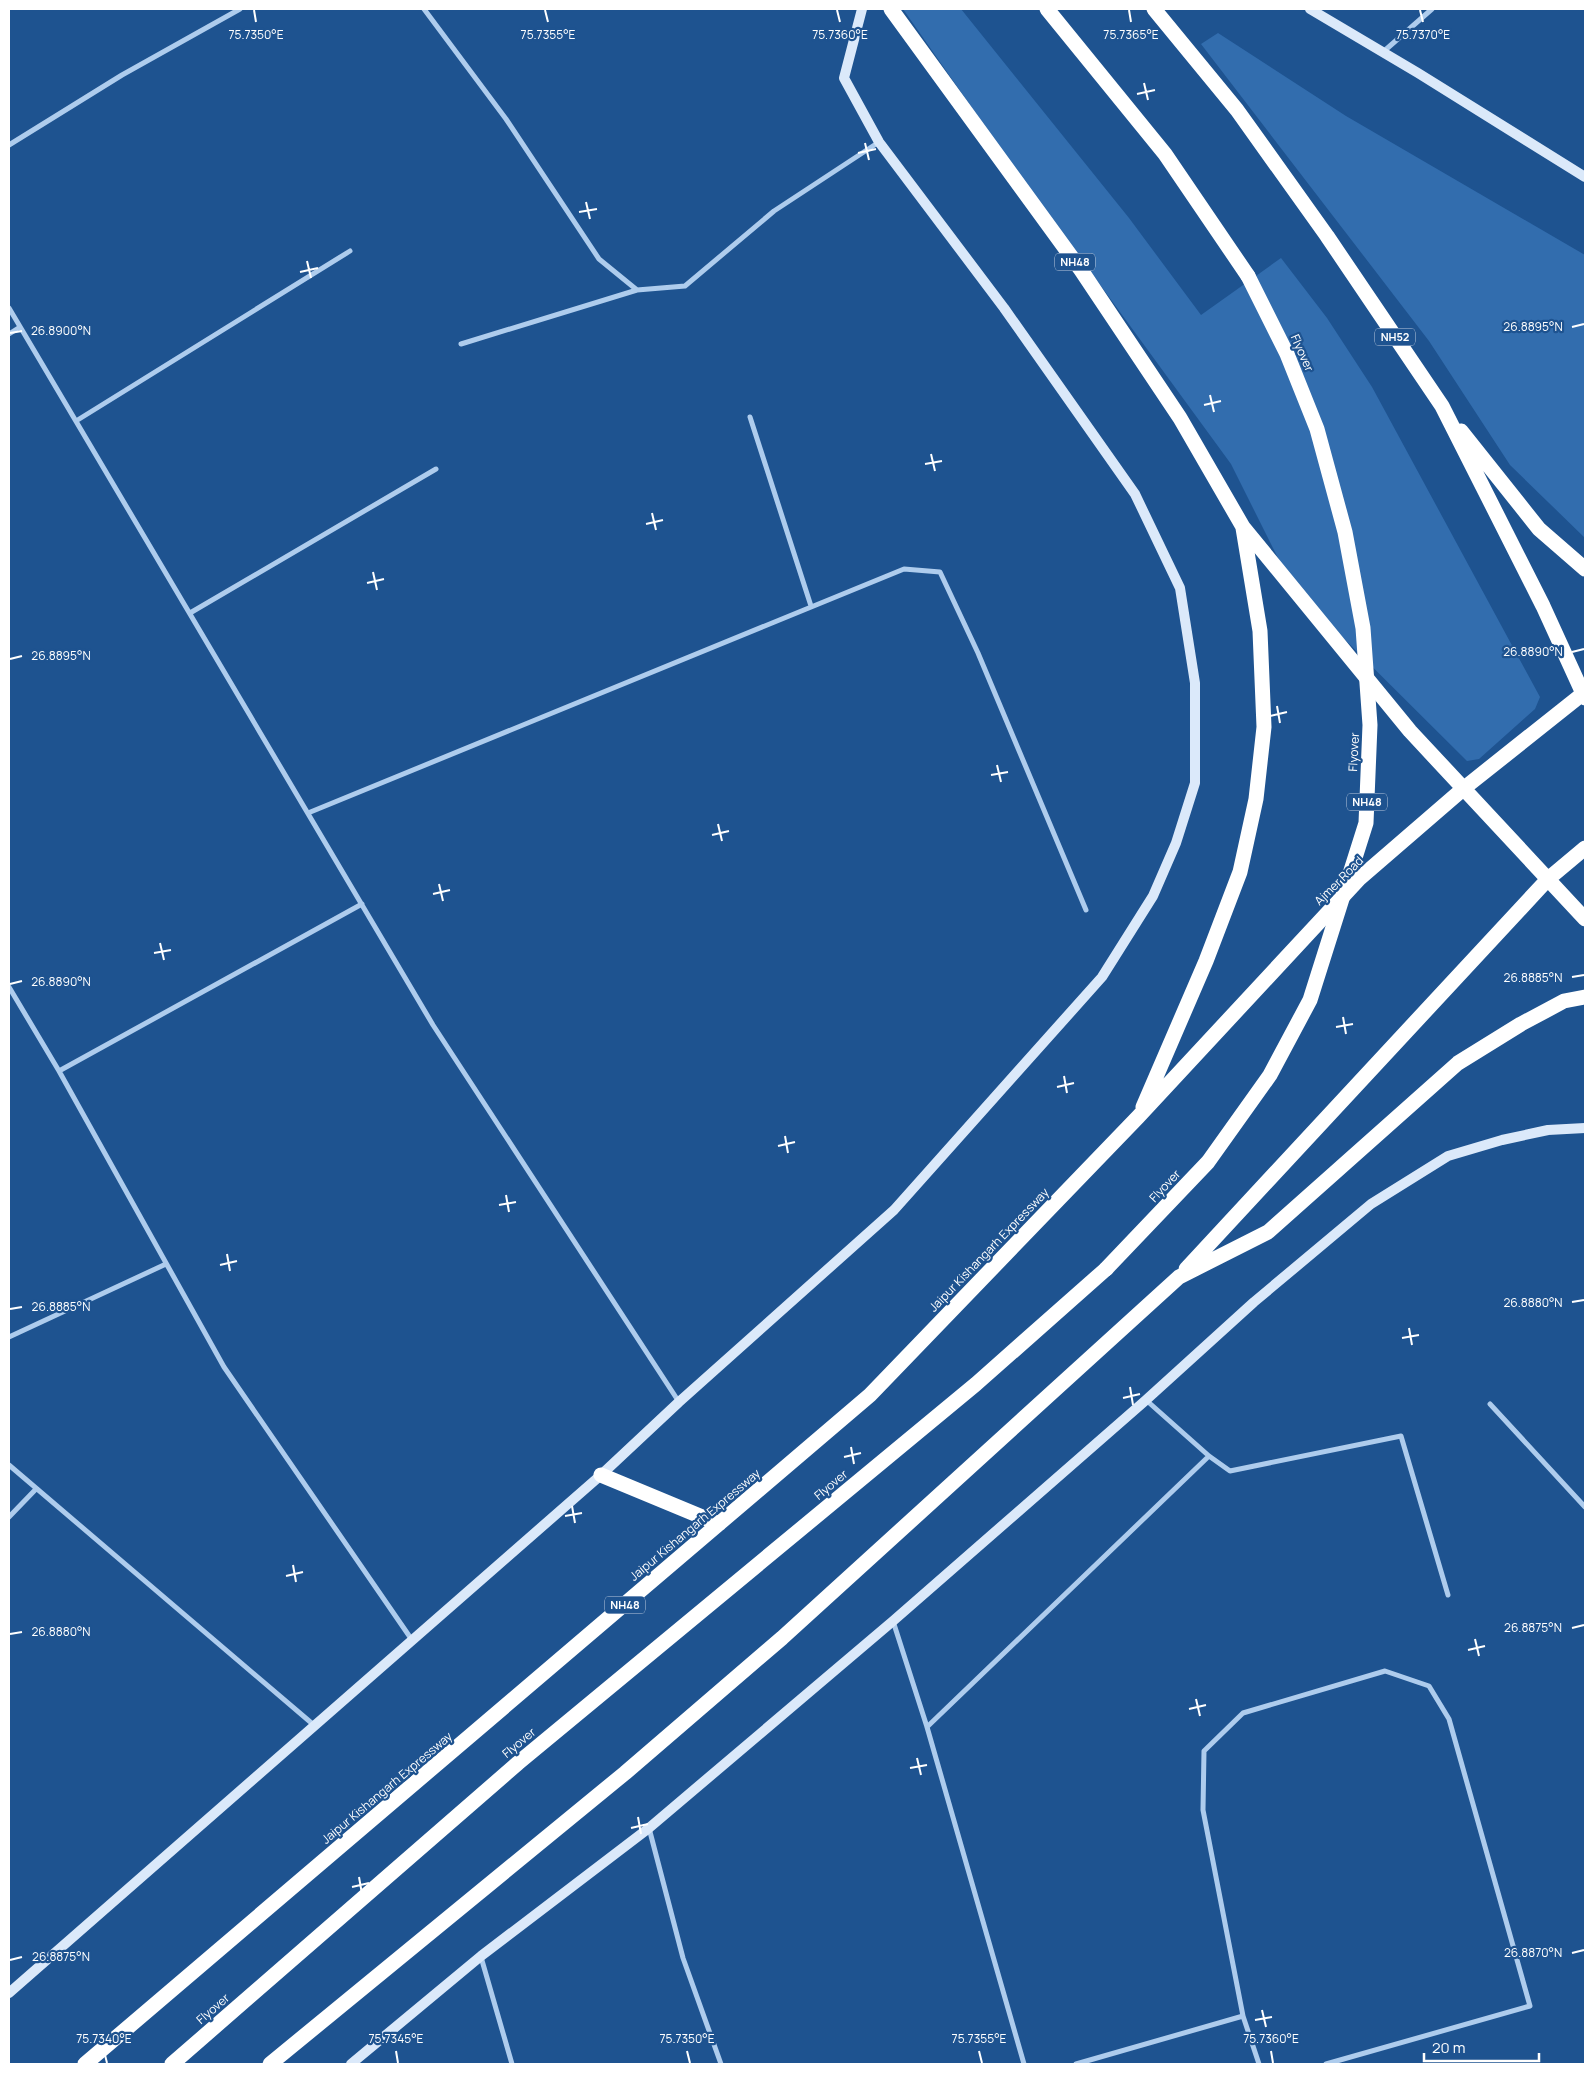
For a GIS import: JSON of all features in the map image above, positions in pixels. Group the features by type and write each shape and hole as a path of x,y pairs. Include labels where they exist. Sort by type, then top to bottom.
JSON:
{"highway":[{"name":"NH48","path":"891,9 1081,270 1180,418 1242,527 1260,631 1264,727 1256,799 1240,872 1206,961 1138,1118"},
{"name":"Flyover","path":"172,2064 518,1763 976,1384 1106,1269 1208,1162 1270,1074 1310,1000 1366,823 1370,725 1363,628 1344,532 1317,429 1288,354 1248,276 1165,154 1047,9"},
{"name":"NH52","path":"1154,9 1237,110 1327,236 1442,406 1543,606 1584,695"},
{"path":"1442,406 1539,529 1585,569"},
{"path":"1242,527 1410,731 1585,919"},
{"name":"Ajmer Road","path":"1138,1118 1360,878 1463,789 1584,695"},
{"path":"270,2064 625,1773 782,1638 1179,1277 1548,879 1585,848"},
{"path":"1179,1277 1268,1232 1458,1062 1521,1024 1564,1001 1585,997"},
{"name":"Jaipur Kishangarh Expressway","path":"85,2064 870,1395 1138,1118"},
{"path":"601,1475 719,1524"}],"street":[{"path":"9,145 122,75 240,9"},
{"path":"424,9 506,119 599,259 637,290"},
{"path":"9,1993 601,1475 679,1402 894,1210 1102,977 1153,896 1176,843 1195,783 1195,683 1180,588 1135,494 1004,308 878,142 844,78 862,9"},
{"path":"1310,9 1585,177"},
{"path":"1383,52 1432,9"},
{"path":"461,344 637,290 685,286 774,211 878,142"},
{"path":"76,421 350,251"},
{"path":"9,308 433,1025 679,1402"},
{"path":"9,334 20,327"},
{"path":"750,417 811,606"},
{"path":"190,613 436,469"},
{"path":"308,813 904,569 940,572 978,653 1086,910"},
{"path":"59,1071 362,904"},
{"path":"9,987 59,1071 224,1367 412,1640"},
{"path":"351,2064 481,1956 649,1828 893,1621 1146,1400 1254,1302 1371,1204 1448,1156 1502,1140 1548,1130 1585,1128"},
{"path":"9,1337 166,1264"},
{"path":"1146,1400 1209,1456 1230,1471 1402,1436 1448,1595"},
{"path":"1490,1404 1585,1507"},
{"path":"927,1727 1209,1456"},
{"path":"9,1465 316,1726"},
{"path":"9,1517 36,1489"},
{"path":"893,1621 927,1727 1024,2064"},
{"path":"1259,2064 1243,2016 1203,1810 1204,1751 1243,1713 1385,1670 1429,1686 1449,1719 1530,2006 1326,2064"},
{"path":"649,1828 683,1958 721,2064"},
{"path":"481,1956 512,2064"},
{"path":"1076,2064 1243,2016"}],"shaded area":[{"path":"903,9 961,9 1129,218 1201,315 1281,258 1327,318 1372,387 1540,697 1535,709 1479,759 1467,761 1293,588 1231,464 998,145"},
{"path":"1218,33 1346,116 1585,255 1585,538 1510,465 1429,341 1201,44"}]}
